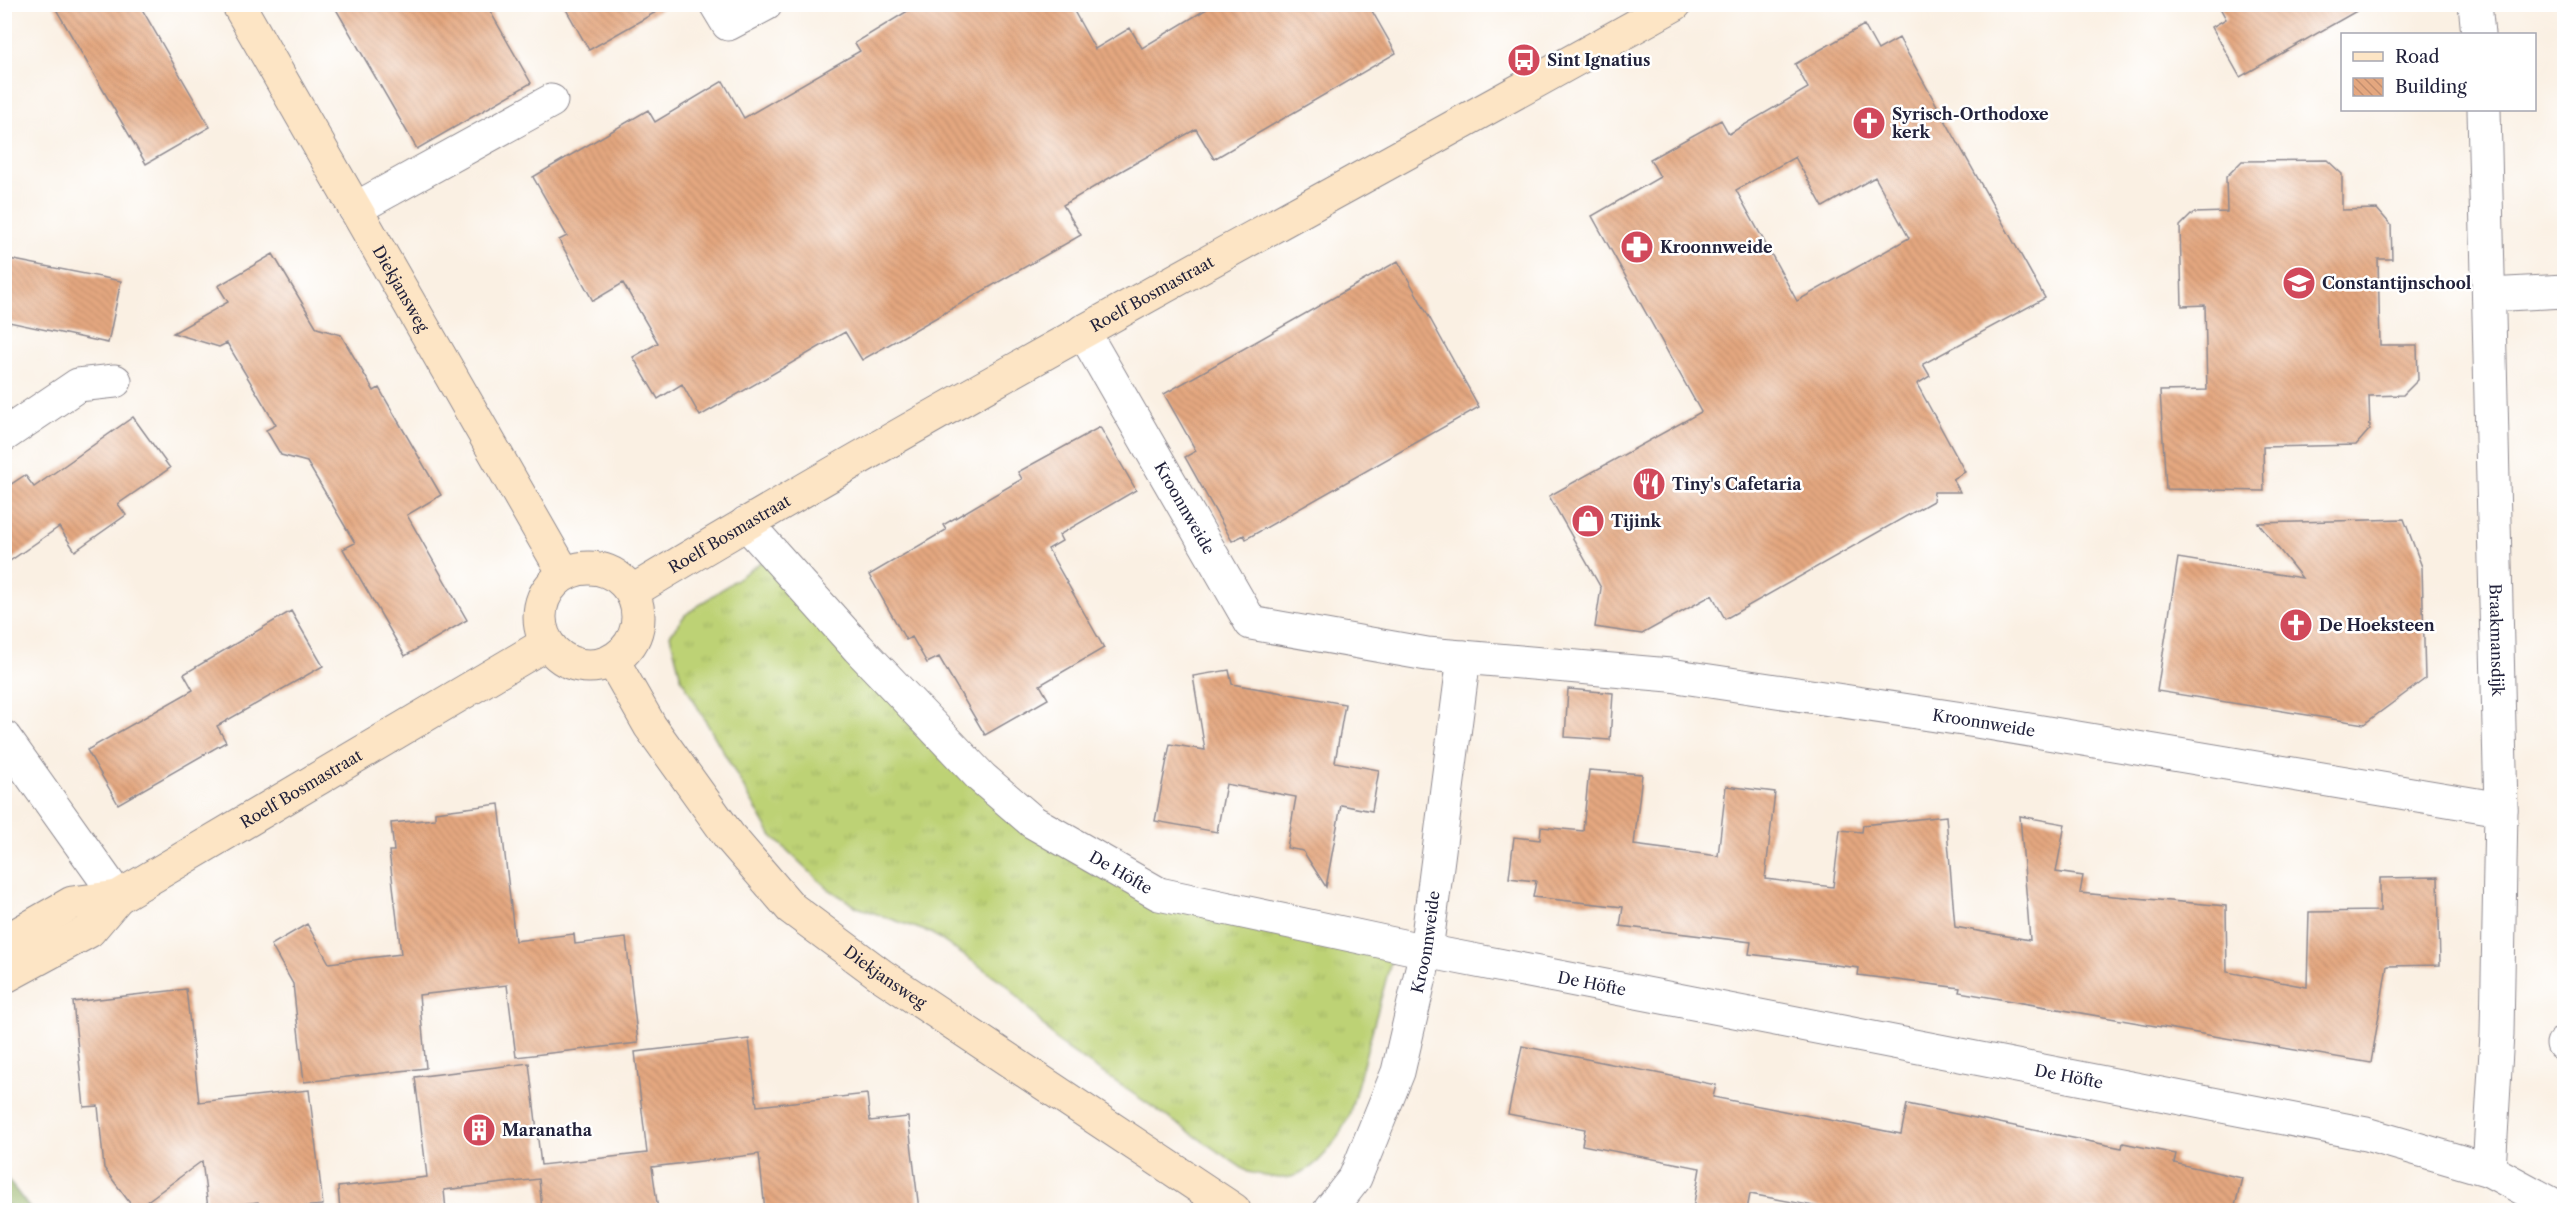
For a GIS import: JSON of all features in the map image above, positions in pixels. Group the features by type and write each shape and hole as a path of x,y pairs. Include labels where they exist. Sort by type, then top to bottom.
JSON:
{"main road":[{"name":"Diekjansweg","path":"238,4 564,573"},
{"name":"Roelf Bosmastraat","path":"633,591 1083,330 1675,4"},
{"path":"586,567 612,573 633,591 640,617 632,642 613,661 589,667 565,660 547,643 540,619 544,595 564,573 586,567"},
{"name":"Roelf Bosmastraat","path":"4,977 89,931 118,897 547,643"},
{"name":"Diekjansweg","path":"613,661 650,726 716,818 791,908 881,975 1234,1210"},
{"name":"Roelf Bosmastraat","path":"4,942 72,903 118,897"}],"street":[{"path":"716,4 728,24 766,4"},
{"path":"2475,4 2478,33"},
{"path":"355,209 551,101"},
{"name":"Braakmansdijk","path":"2484,111 2501,809 2497,1034 2489,1170"},
{"path":"2489,295 2565,291"},
{"name":"Kroonnweide","path":"1083,330 1251,623 1412,652 1682,676 1976,721 2501,809"},
{"path":"4,435 78,385 116,381"},
{"name":"De Höfte","path":"746,524 982,778 1033,822 1159,894 1425,951 2366,1134 2489,1170 2563,1210"},
{"name":"Kroonnweide","path":"1330,1210 1355,1178 1398,1072 1425,951 1464,657"},
{"path":"4,737 118,897"}],"green space":[{"path":"764,560 1085,868 1393,954 1349,1116 1333,1144 1319,1161 1301,1173 1286,1178 1248,1172 1059,1043 1007,985 931,933 857,907 827,888 771,835 681,678 670,635 685,615"},
{"path":"5,1176 31,1210 5,1210"}],"building":[{"path":"53,4 139,4 210,127 146,164"},
{"path":"333,4 486,4 531,83 417,149"},
{"path":"563,4 670,4 589,50"},
{"path":"919,4 1070,4 1095,49 1130,28 1142,48 1215,4 1368,4 1396,53 1214,159 1196,129 1123,170 1063,205 1081,235 862,360 845,332 700,416 682,384 658,399 633,357 658,343 623,283 593,301 559,240 567,236 533,177 648,110 655,122 723,81 744,118 860,51 855,43"},
{"path":"2218,4 2369,4 2240,77 2212,27 2226,19"},
{"path":"1864,25 1878,50 1899,38 2045,298 1923,364 1930,376 1917,384 1965,472 1953,479 1960,492 1934,492 1933,501 1725,619 1712,595 1642,634 1595,627 1601,588 1549,496 1701,412 1592,216 1660,177 1650,159 1721,120 1729,134 1808,88 1795,64","holes":["1795,157 1823,207 1875,177 1909,238 1797,301 1736,190"]},
{"path":"2327,160 2342,174 2342,210 2377,209 2391,225 2392,259 2378,259 2380,345 2417,345 2418,380 2403,395 2369,396 2370,429 2356,445 2263,447 2264,491 2166,489 2160,391 2207,390 2205,305 2182,306 2180,226 2193,213 2227,212 2226,177 2242,161"},
{"path":"273,254 317,328 341,335 374,391 379,388 441,495 407,515 467,620 405,656 343,549 355,543 307,462 281,455 266,430 276,425 227,343 219,347 173,333 228,302 218,286"},
{"path":"4,258 121,281 108,343 4,321"},
{"path":"1398,261 1479,407 1246,539 1244,535 1232,541 1185,457 1196,451 1164,394"},
{"path":"133,417 170,468 118,504 126,515 75,551 59,527 4,565 4,489 25,475 34,487"},
{"path":"1100,427 1136,490 1059,535 1062,541 1048,549 1104,648 1040,685 1048,699 985,735 939,657 927,663 912,637 906,640 869,575 946,530 943,525 1022,479 1018,472"},
{"name":"De Hoeksteen","path":"2404,519 2422,567 2425,679 2364,724 2157,691 2178,558 2302,578 2258,523"},
{"path":"291,611 323,666 217,726 226,742 118,804 87,750 193,690 184,674"},
{"path":"1229,670 1232,684 1345,704 1335,762 1379,770 1372,811 1341,805 1326,887 1303,851 1287,848 1296,797 1226,784 1217,832 1155,821 1170,744 1205,750 1193,676"},
{"path":"1568,689 1613,693 1610,740 1565,737"},
{"path":"1589,770 1642,774 1634,845 1718,856 1726,786 1775,792 1765,879 1833,887 1840,830 1862,832 1863,825 1946,816 1955,927 2030,940 2020,816 2065,824 2056,872 2083,876 2080,893 2226,906 2227,972 2307,987 2309,912 2380,911 2380,878 2438,877 2440,965 2387,966 2371,1063 1959,992 1960,988 1858,975 1859,968 1749,954 1751,942 1620,926 1623,907 1533,897 1536,881 1509,878 1514,837 1540,840 1541,827 1583,831"},
{"path":"499,804 515,941 574,934 575,944 626,938 638,1043 516,1057 507,985 419,995 426,1068 304,1082 293,984 271,945 307,924 329,963 401,954 389,851 394,851 391,823 435,819 435,812"},
{"path":"186,989 199,1102 309,1090 323,1205 260,1210 258,1202 208,1208 202,1161 135,1210 104,1168 98,1106 84,1107 73,1002"},
{"name":"Maranatha","path":"749,1039 757,1106 867,1094 870,1121 908,1117 919,1210 765,1210 759,1154 652,1167 658,1210 542,1210 539,1179 444,1190 446,1210 340,1210 338,1187 427,1177 415,1077 529,1063 541,1165 647,1153 635,1052"},
{"path":"1522,1046 1716,1085 1713,1097 1901,1134 1907,1104 2122,1148 2123,1143 2176,1154 2174,1163 2242,1178 2234,1210 1835,1210 1750,1194 1747,1210 1695,1210 1693,1209 1700,1168 1582,1145 1585,1129 1508,1114"}],"place":[{"name":"Sint Ignatius","path":"1524,60"},
{"name":"Syrisch-Orthodoxe kerk","path":"1869,123"},
{"name":"Kroonnweide","path":"1637,247"},
{"name":"Constantijnschool","path":"2299,283"},
{"name":"Tiny's Cafetaria","path":"1649,484"},
{"name":"Tijink","path":"1588,521"},
{"name":"De Hoeksteen","path":"2296,625"},
{"name":"Maranatha","path":"479,1130"}]}
